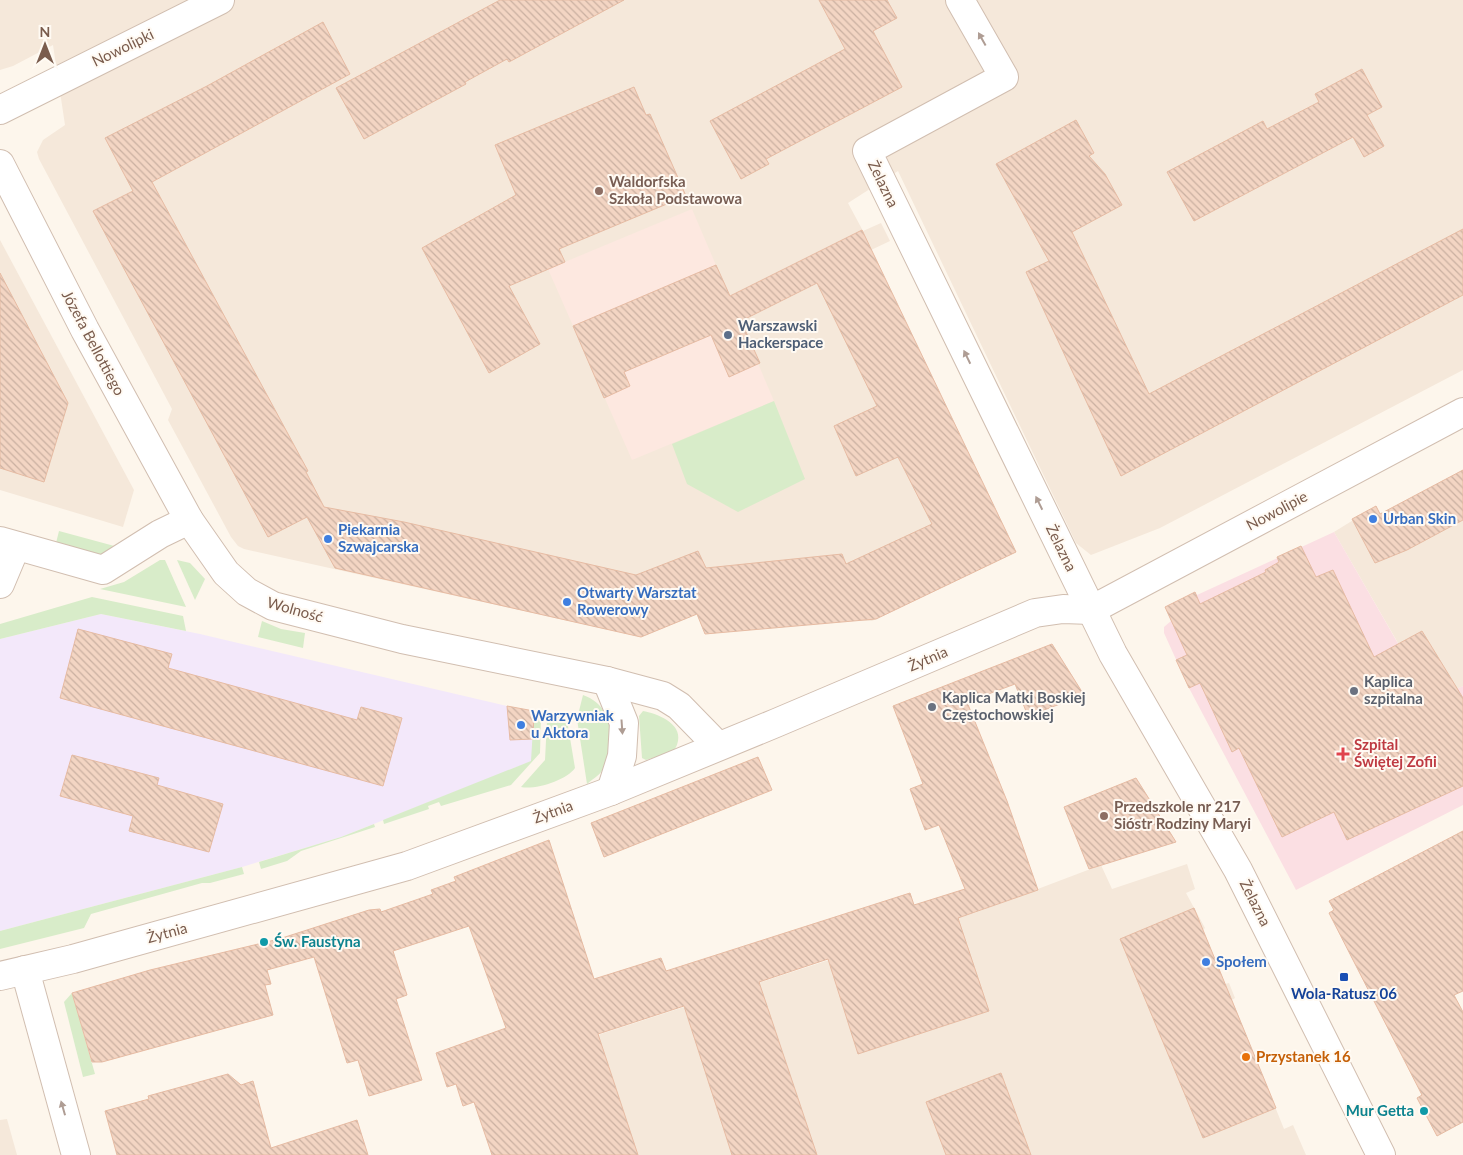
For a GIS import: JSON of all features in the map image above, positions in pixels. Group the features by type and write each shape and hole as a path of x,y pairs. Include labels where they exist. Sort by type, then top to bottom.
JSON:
{"street":[{"name":"Nowolipki","path":"0,110 220,0"},
{"name":"Żelazna","path":"960,0 1004,77 867,151 1113,654 1238,870 1381,1155"},
{"name":"Józefa Bellottiego","path":"0,164 85,330 189,520"},
{"name":"Nowolipie","path":"1091,610 1463,412"},
{"path":"0,584 8,544 103,570 160,534 189,520"},
{"name":"Wolność","path":"189,520 226,573 247,592 272,606 402,639 607,681 663,696 679,706 718,746"},
{"name":"Żytnia","path":"12,973 73,959 407,866 611,791 1035,613 1063,609 1091,610"},
{"path":"607,681 624,723 622,756 611,791"},
{"path":"12,973 76,1155"}],"shaded area":[{"path":"0,0 1463,0 1463,370 1160,528 1091,555 1076,543 898,171 848,203 863,231 881,223 890,241 871,250 1016,552 872,621 697,614 641,637 244,549 238,546 231,537 168,420 172,409 39,159 37,152 43,140 65,125 53,45 13,66 0,70"},
{"path":"692,209 774,401 632,460 548,269"},
{"path":"0,240 134,490 123,527 0,490"},
{"path":"1463,470 1463,686 1432,702 1334,532 1376,506 1381,514"},
{"name":"Szpital Świętej Zofii","path":"1334,532 1431,701 1463,686 1463,805 1296,890 1189,688 1164,633 1164,627 1171,621 1165,607 1195,592 1197,595"},
{"path":"101,614 200,634 507,706 533,739 532,761 341,837 242,867 0,931 0,639"},
{"path":"1187,864 1195,889 1186,893 1205,928 1203,930 1225,984 1229,983 1235,998 1232,1000 1284,1129 1293,1125 1306,1155 522,1155 567,1045 977,912 1101,865 1112,889"},
{"path":"7,1119 17,1155 0,1155 0,1120"}],"green space":[{"path":"774,401 805,479 738,512 687,484 672,444"},
{"path":"59,531 118,547 102,556 56,543"},
{"path":"160,560 165,560 186,607 100,589 124,582"},
{"path":"177,560 190,563 205,579 195,600"},
{"path":"92,597 183,616 186,631 101,614 0,639 0,624"},
{"path":"262,621 281,629 305,633 303,648 258,637"},
{"path":"583,695 600,706 610,724 611,734 611,744 605,767 587,784 577,719"},
{"path":"534,711 541,716 540,753 511,785 441,806 439,802 428,806 429,809 384,824 383,820 531,761"},
{"path":"643,711 667,720 676,729 678,741 673,750 646,760 642,758 639,716"},
{"path":"556,715 562,716 567,720 575,768 551,783 535,787 521,787 545,760 547,721"},
{"path":"374,824 375,827 301,851 287,861 261,869 259,862 341,837"},
{"path":"242,867 244,874 210,883 202,883 91,914 84,928 0,949 0,931"},
{"path":"72,993 95,1074 83,1077 64,1002"}],"building":[{"path":"500,0 624,0 509,62 507,59 465,82 466,84 364,139 336,88"},
{"path":"819,0 887,0 897,18 873,31 902,87 766,159 769,164 741,179 710,121 845,49"},
{"path":"323,22 350,74 152,182 308,471 306,472 324,507 404,522 636,575 698,551 706,568 842,554 846,564 932,524 898,457 856,476 834,426 877,406 817,283 741,321 760,363 729,377 711,335 624,372 630,386 604,398 573,326 716,265 730,296 862,230 1016,552 876,619 705,634 697,614 641,637 335,568 307,517 268,537 93,211 133,191 105,138 207,86"},
{"path":"1362,69 1382,107 1367,115 1384,146 1364,157 1353,137 1194,221 1167,172 1263,121 1267,129 1319,102 1315,94"},
{"path":"634,87 646,115 650,114 686,196 559,249 565,262 509,286 540,344 489,373 422,248 516,195 495,145"},
{"path":"1076,120 1094,153 1089,156 1105,174 1122,205 1072,232 1149,394 1463,229 1463,295 1121,476 1026,272 1049,261 996,164"},
{"path":"0,273 68,403 44,482 0,468"},
{"path":"1463,470 1463,520 1407,550 1375,563 1352,519 1376,506 1380,514"},
{"name":"Szpital Świętej Zofii","path":"1301,546 1316,577 1333,570 1374,657 1422,631 1463,698 1463,786 1347,840 1334,812 1282,837 1239,748 1232,752 1200,683 1189,688 1176,660 1187,655 1165,607 1195,592 1200,604 1266,572 1265,570 1279,562 1277,557"},
{"path":"78,629 172,654 168,668 357,720 361,707 402,718 383,786 60,698"},
{"path":"1052,644 1084,695 1028,716 1015,684 967,702 1007,801 1038,890 958,918 989,1011 858,1054 828,959 759,982 817,1155 732,1155 684,1006 598,1034 638,1155 492,1155 474,1102 463,1106 456,1084 447,1087 436,1053 506,1028 469,926 393,951 407,995 396,999 422,1080 369,1096 358,1060 347,1063 314,957 267,970 271,984 265,985 273,1015 102,1062 92,1062 72,993 150,970 279,939 369,910 380,909 381,912 433,894 431,890 456,881 454,877 549,840 594,979 661,958 666,971 910,893 914,905 965,889 939,825 925,830 910,789 923,784 893,706"},
{"name":"Warzywniak u Aktora","path":"507,706 534,711 533,739 510,740"},
{"path":"72,755 159,778 157,785 223,804 209,852 129,831 133,816 60,796"},
{"path":"758,757 772,790 604,857 591,823"},
{"path":"1136,778 1176,842 1089,869 1064,807"},
{"path":"1463,831 1463,991 1454,995 1463,1012 1463,1122 1437,1136 1417,1098 1422,1095 1329,913 1334,910 1329,901"},
{"path":"1194,908 1276,1108 1203,1138 1120,939"},
{"path":"1001,1073 1031,1155 946,1155 926,1102"},
{"path":"228,1074 241,1085 253,1081 271,1148 357,1120 368,1155 117,1155 105,1111 149,1099 148,1096"}],"place":[{"name":"Waldorfska Szkoła Podstawowa","path":"599,191"},
{"name":"Warszawski Hackerspace","path":"728,335"},
{"name":"Urban Skin","path":"1373,519"},
{"name":"Piekarnia Szwajcarska","path":"328,539"},
{"name":"Otwarty Warsztat Rowerowy","path":"567,602"},
{"name":"Kaplica szpitalna","path":"1354,691"},
{"name":"Kaplica Matki Boskiej Częstochowskiej","path":"932,707"},
{"name":"Warzywniak u Aktora","path":"521,725"},
{"name":"Szpital Świętej Zofii","path":"1343,754"},
{"name":"Przedszkole nr 217 Sióstr Rodziny Maryi","path":"1104,816"},
{"name":"Św. Faustyna","path":"264,942"},
{"name":"Społem","path":"1206,962"},
{"name":"Wola-Ratusz 06","path":"1344,977"},
{"name":"Przystanek 16","path":"1246,1057"},
{"name":"Mur Getta","path":"1424,1111"}]}
